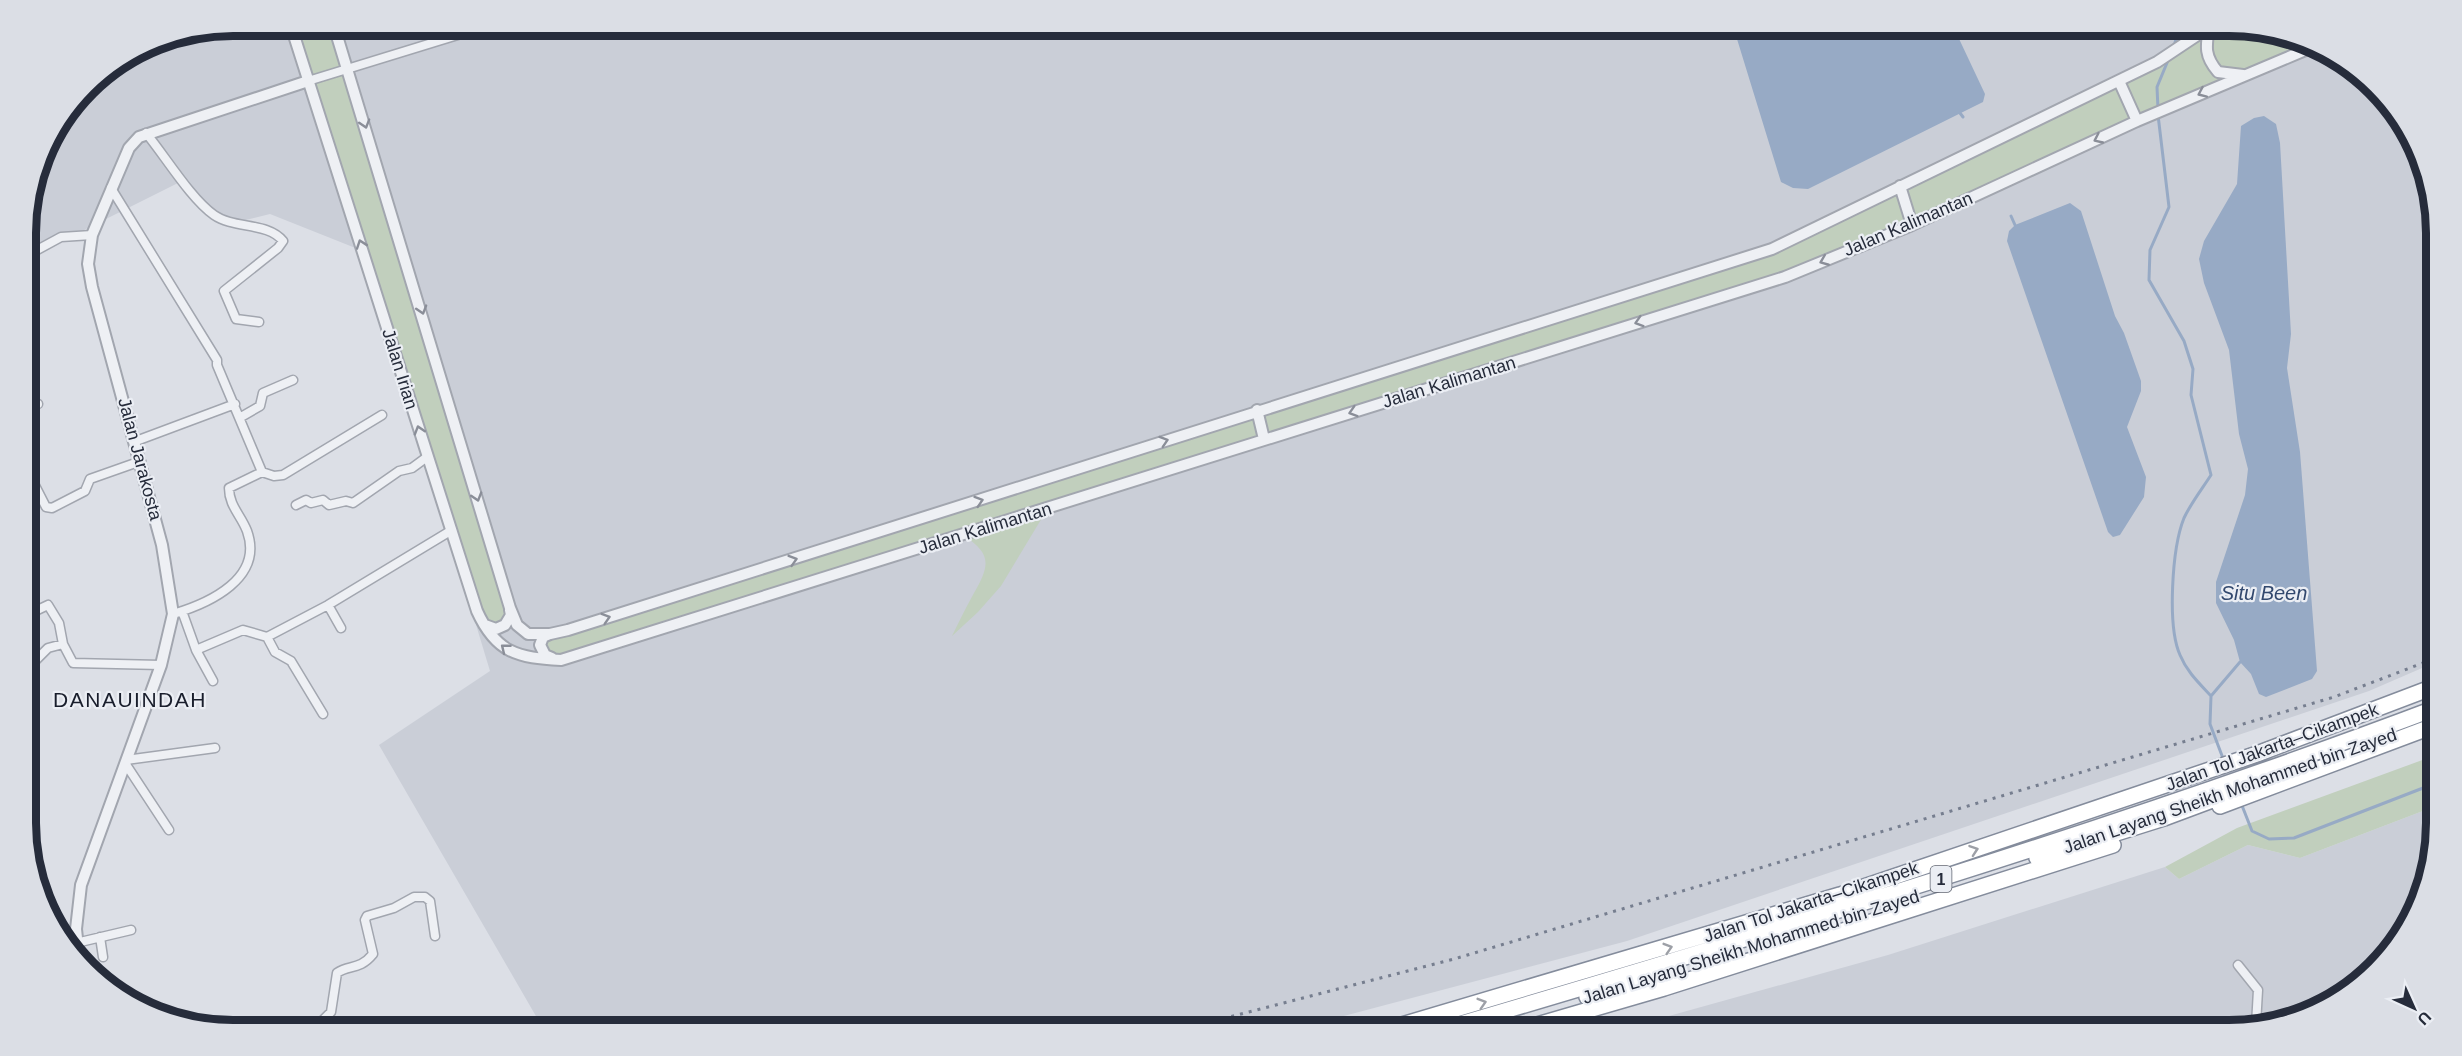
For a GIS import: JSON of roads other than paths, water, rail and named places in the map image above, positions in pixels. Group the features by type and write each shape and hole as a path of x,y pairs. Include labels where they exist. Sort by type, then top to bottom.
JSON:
{"highway":[{"name":"Jalan Tol Jakarta–Cikampek","path":"1419,1020 1840,895 2257,754 2426,690"},
{"name":"Jalan Layang Sheikh Mohammed bin Zayed","path":"1474,1020 1862,905 2290,763 2426,712"},
{"name":"Jalan Layang Sheikh Mohammed bin Zayed","path":"1507,1020 1630,985 2163,818 2426,722"},
{"name":"Jalan Tol Jakarta–Cikampek","path":"1553,1020 1892,916 2114,844 2426,729"}],"street":[{"name":"Jalan Irian","path":"294,36 427,457 483,624 503,648 514,654 533,659 561,660"},
{"name":"Jalan Irian","path":"337,36 510,610 518,625 528,634 550,634"},
{"path":"308,81 454,36"},
{"name":"Jalan Kalimantan","path":"550,634 908,524 1257,410 1772,249 2120,81 2157,62 2195,36"},
{"path":"2208,36 2205,50 2210,63 2218,72 2243,75"},
{"name":"Jalan Kalimantan","path":"561,660 1785,277 1912,225 2137,121 2303,50"},
{"name":"Jalan Jarakosta","path":"76,942 81,885 161,665 177,613 136,441 92,287 88,264 92,235 129,148 146,133 308,81"},
{"path":"2120,81 2137,121"},
{"path":"146,133 204,206 217,217 272,232 283,241 278,248 224,291 236,318 259,322"},
{"path":"1900,186 1912,225"},
{"path":"111,189 217,360 217,365 241,417 262,472"},
{"path":"36,251 61,237 92,235"},
{"path":"241,417 260,406 263,393 293,380"},
{"path":"136,441 235,404"},
{"path":"1257,410 1264,439"},
{"path":"213,681 177,613 225,589 240,579 247,570 250,544 242,519 230,500 229,488 262,472 274,476 283,475 382,415"},
{"path":"296,505 306,500 311,503 323,500 329,505 346,501 353,502 399,471 412,468 427,457"},
{"path":"36,488 46,507 52,508 85,491 90,479 141,461"},
{"path":"196,650 243,630 267,637 328,605 452,531"},
{"path":"36,611 48,605 59,622 63,644 73,663 161,665"},
{"path":"328,605 341,628"},
{"path":"483,624 496,628 505,625 511,615 510,610"},
{"path":"550,634 543,637 541,648 545,656 561,660"},
{"path":"267,637 275,652 291,661 323,714"},
{"path":"36,660 48,648 63,644"},
{"path":"169,830 125,761 215,748"},
{"path":"323,1020 331,1012 337,973 354,969 373,954 367,916 394,908 414,897 425,897 430,902 435,936"},
{"path":"77,943 131,930"},
{"path":"100,937 103,957"},
{"path":"2238,965 2258,990 2256,1018"}],"water":[{"path":"1736,36 1958,36 1985,94 1983,102 1808,189 1793,188 1781,182"},
{"name":"Situ Been","path":"2264,116 2276,124 2280,143 2291,334 2287,368 2300,452 2317,671 2312,679 2266,697 2259,694 2251,674 2240,662 2234,640 2216,603 2216,582 2245,495 2248,469 2239,434 2229,350 2204,283 2199,259 2204,241 2237,184 2241,126 2254,118"},
{"path":"2070,203 2081,211 2115,316 2124,333 2141,381 2141,391 2127,427 2146,477 2144,497 2120,535 2113,537 2108,532 2007,241 2009,231 2015,225"}],"waterway":[{"path":"2174,46 2177,36"},
{"path":"2158,109 2157,87 2169,58"},
{"path":"1960,113 1963,117"},
{"path":"2158,115 2169,207 2150,250 2149,280 2184,341 2193,369 2191,395 2211,475 2193,501 2180,531 2174,567 2173,626 2180,655 2186,667 2211,696 2210,724 2224,761"},
{"path":"2011,216 2015,225"},
{"path":"2211,696 2240,662"},
{"path":"2241,803 2252,831 2269,839 2294,838 2426,787"}],"railway":[{"path":"1218,1020 1454,959 2334,697 2426,662"}],"district":[{"name":"DANAUINDAH","path":"130,700"}]}
